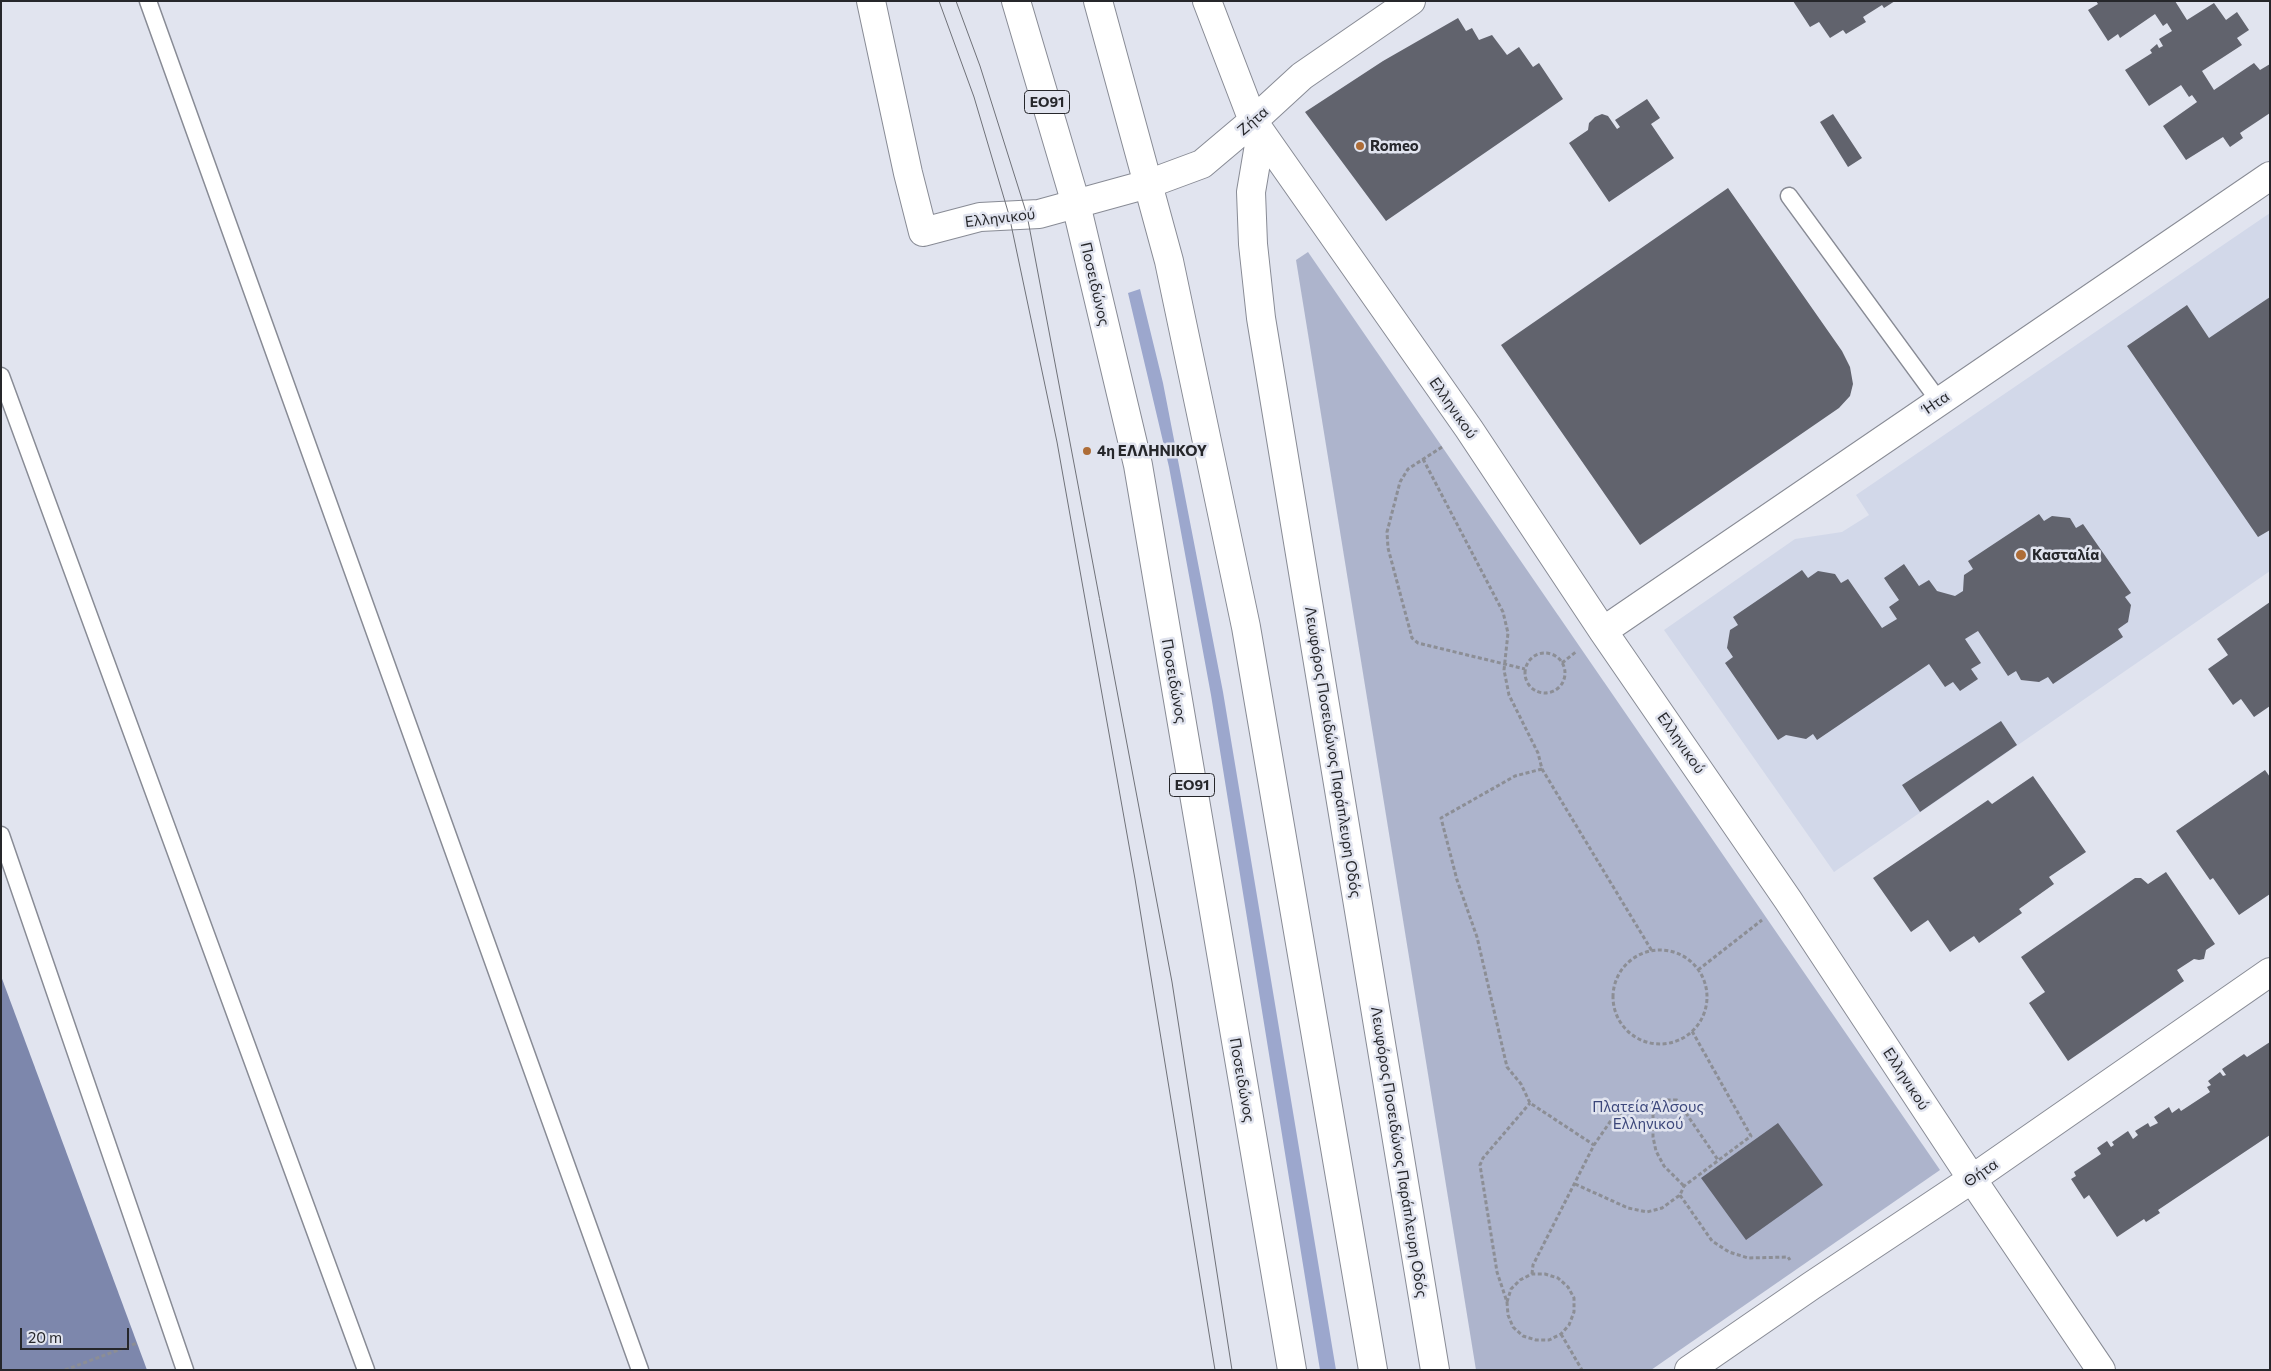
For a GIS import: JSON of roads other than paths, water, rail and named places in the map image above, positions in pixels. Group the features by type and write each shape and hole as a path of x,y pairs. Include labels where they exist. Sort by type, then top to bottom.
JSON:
{"main road":[{"name":"Ελληνικού","path":"870,1 923,232 980,217 1039,214 1076,204"},
{"name":"Ποσειδώνος","path":"1016,1 1076,204 1138,465 1292,1370"},
{"path":"1098,1 1179,305 1246,627 1373,1370"},
{"path":"1207,1 1257,127"},
{"name":"Ζήτα","path":"1076,204 1148,184 1202,164 1257,127 1302,76 1411,1"},
{"name":"Ελληνικού","path":"1257,127 1469,429 1603,631 1788,900 1972,1180 2101,1370"},
{"name":"Λεωφόρος Ποσειδώνος Παράπλευρη Οδός","path":"1257,127 1251,192 1253,244 1261,318 1435,1370"},
{"name":"Ήτα","path":"1603,631 2270,176"},
{"name":"Θήτα","path":"1690,1370 1811,1286 1972,1180 2270,972"}],"lane":[{"path":"148,1 640,1370"},
{"path":"1789,196 1939,401"},
{"path":"1,376 366,1370"},
{"path":"1,835 185,1370"}],"tram line":[{"path":"939,1 974,97 1009,215 1057,442 1135,879 1215,1370"},
{"path":"956,1 980,66 1027,215 1172,982 1232,1370"}],"place":[{"name":"Romeo","path":"1360,146"},
{"name":"4η ΕΛΛΗΝΙΚΟΥ","path":"1087,451"},
{"name":"Κασταλία","path":"2021,555"}],"park label":[{"name":"Πλατεία Άλσους Ελληνικού","path":"1648,1116"}]}
